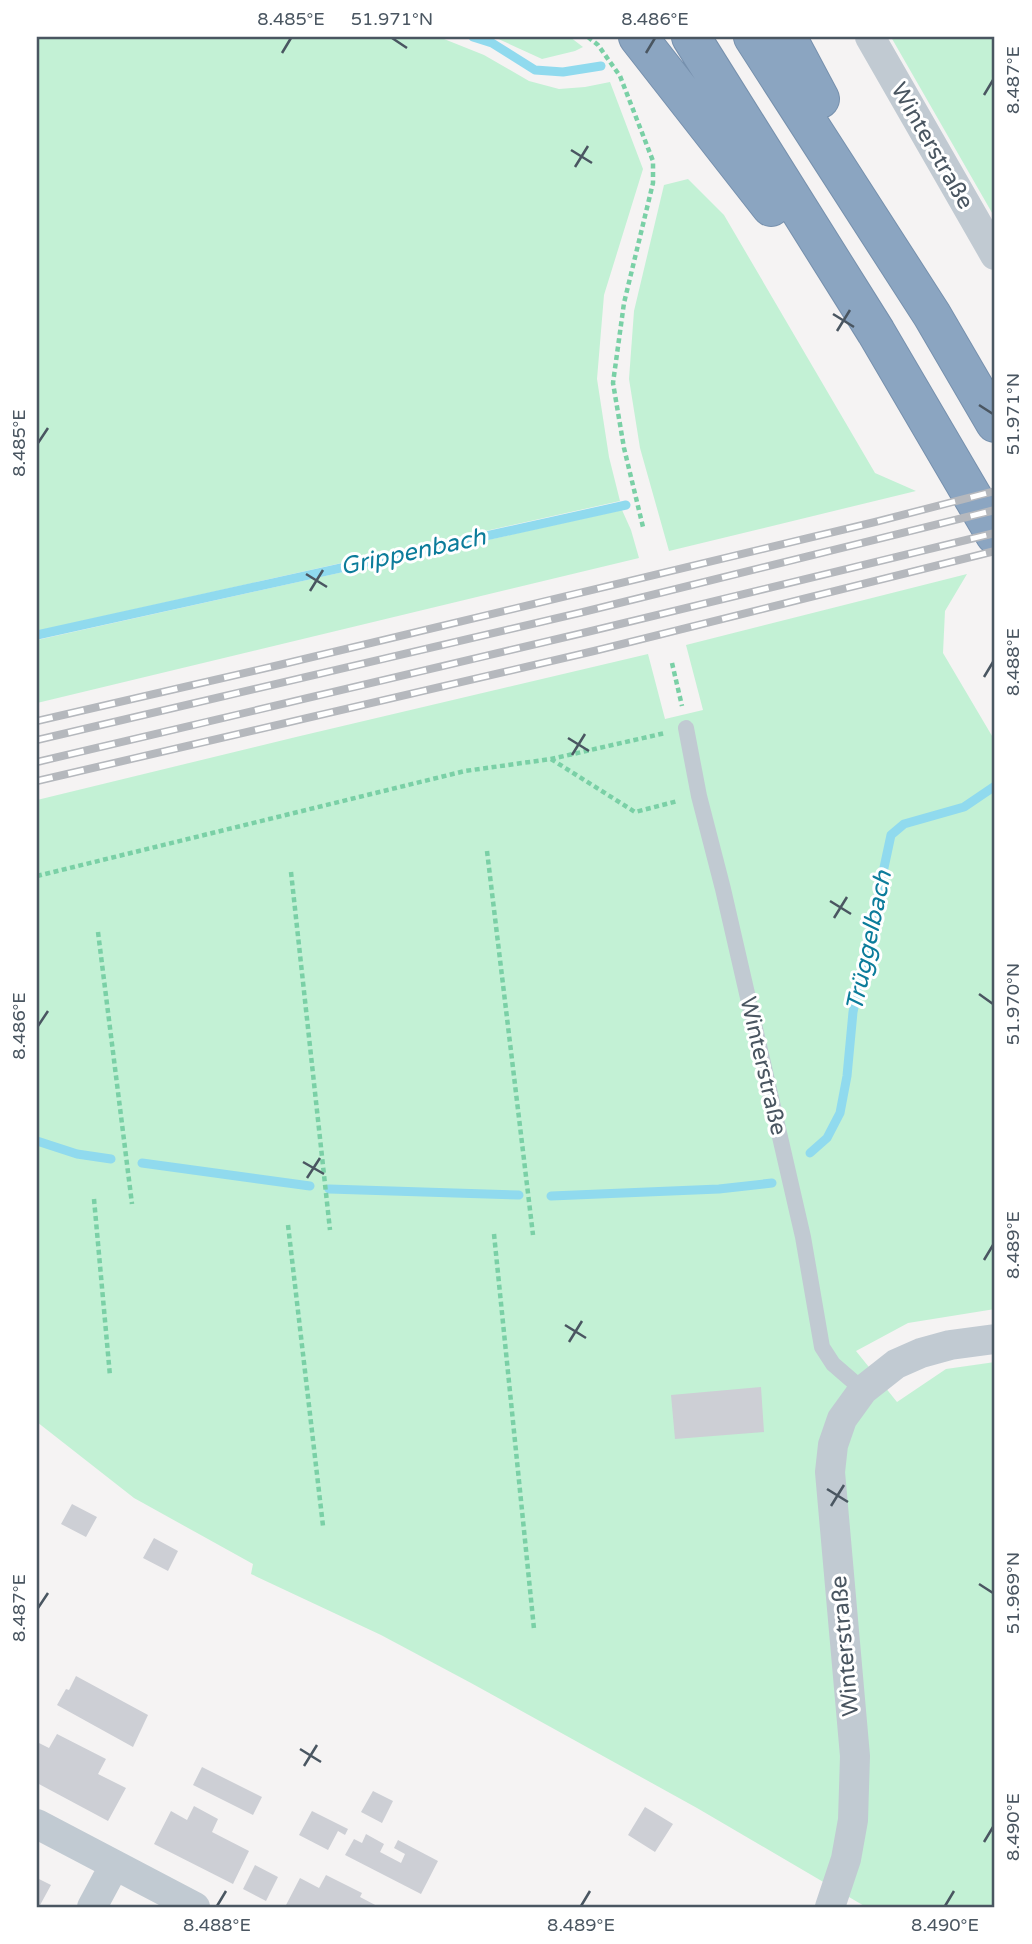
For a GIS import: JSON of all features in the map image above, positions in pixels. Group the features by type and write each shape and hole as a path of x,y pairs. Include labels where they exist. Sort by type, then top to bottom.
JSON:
{"highway":[{"path":"638,37 787,228 876,332"},
{"path":"691,37 876,332 995,535"},
{"path":"753,37 932,315 995,423"},
{"path":"787,37 932,315"}],"street":[{"name":"Winterstraße","path":"870,37 995,255"},
{"name":"Winterstraße","path":"830,1907 846,1859 853,1820 855,1756 830,1472 834,1445 842,1419 863,1390 896,1364 950,1345 995,1339"},
{"path":"37,1824 195,1907"},
{"path":"92,1907 114,1866"}],"lane":[{"name":"Winterstraße","path":"686,728 699,796 803,1237 822,1347 832,1364 863,1390"}],"path":[{"path":"588,37 598,45 620,76 653,161 653,183 624,303 612,383 643,527"},
{"path":"37,876 464,771 551,759 686,728 672,663"},
{"path":"551,759 635,812 699,796"},
{"path":"487,851 533,1235"},
{"path":"291,873 330,1230"},
{"path":"98,932 132,1204"},
{"path":"94,1199 110,1376"},
{"path":"288,1225 323,1526"},
{"path":"494,1234 534,1629"}],"green space":[{"path":"37,37 439,37 484,55 529,81 559,89 610,82 643,169 604,295 597,379 609,457 620,501 37,631"},
{"path":"494,37 570,37 583,47 542,59"},
{"path":"891,37 995,37 995,218"},
{"path":"688,179 724,215 875,473 916,491 669,551 640,448 629,379 634,311 664,185"},
{"path":"622,510 639,558 37,703 37,640"},
{"path":"967,574 945,611 943,653 995,741 995,1309 908,1323 856,1351 897,1402 946,1369 995,1362 995,1907 866,1907 697,1808 471,1683 381,1635 251,1574 253,1564 134,1498 37,1422 37,800 648,654 665,719 703,710 686,645"}],"building":[{"path":"761,1387 764,1432 675,1439 671,1395"},
{"path":"72,1504 97,1517 86,1537 61,1524"},
{"path":"154,1538 178,1551 168,1571 143,1558"},
{"path":"76,1676 148,1715 133,1747 57,1705"},
{"path":"57,1734 106,1759 98,1774 126,1788 108,1821 37,1783 37,1742 49,1748"},
{"path":"202,1767 262,1797 253,1815 193,1785"},
{"path":"373,1791 393,1801 382,1823 361,1812"},
{"path":"194,1806 218,1819 212,1832 249,1851 233,1884 154,1844 171,1811 187,1820"},
{"path":"645,1807 673,1824 655,1852 628,1835"},
{"path":"312,1811 348,1829 345,1835 338,1831 328,1850 299,1835"},
{"path":"366,1834 384,1844 380,1852 401,1863 405,1854 394,1848 398,1840 438,1861 421,1894 345,1855 354,1839 362,1843"},
{"path":"255,1865 278,1877 266,1901 243,1889"},
{"path":"326,1875 362,1893 360,1897 379,1907 285,1907 300,1878 319,1888"},
{"path":"37,1878 51,1885 39,1907 37,1907"}],"waterway":[{"name":"Grippenbach","path":"473,37 492,43 535,70 563,72 601,66"},
{"name":"Grippenbach","path":"37,635 626,505"},
{"name":"Trüggelbach","path":"810,1153 827,1138 840,1113 847,1076 853,1012 891,835 904,824 964,807 995,786"},
{"name":"Trüggelbach","path":"37,1141 77,1154 111,1159"},
{"name":"Trüggelbach","path":"142,1163 310,1186"},
{"name":"Trüggelbach","path":"551,1196 719,1189 772,1183"},
{"name":"Trüggelbach","path":"329,1189 519,1195"}],"railway":[{"path":"37,721 875,522 995,491"},
{"path":"37,740 579,613 995,510"},
{"path":"37,762 995,533"},
{"path":"37,781 594,651 995,551"}]}
